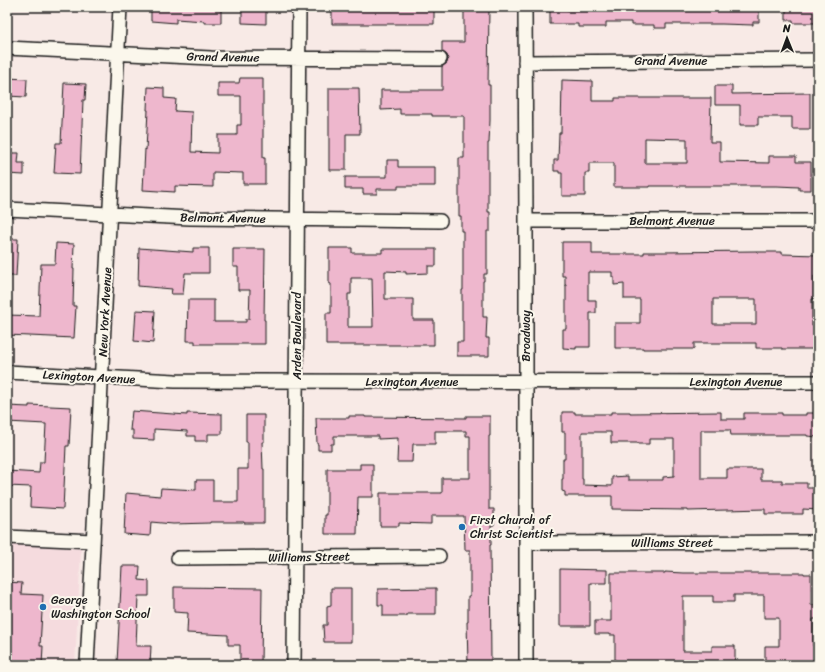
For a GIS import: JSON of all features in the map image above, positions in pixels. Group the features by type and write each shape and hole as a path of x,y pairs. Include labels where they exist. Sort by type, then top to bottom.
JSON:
{"street":[{"name":"New York Avenue","path":"87,665 120,7"},
{"name":"Arden Boulevard","path":"294,665 299,7"},
{"name":"Broadway","path":"525,7 526,665"},
{"name":"Grand Avenue","path":"7,48 211,58 440,59"},
{"name":"Grand Avenue","path":"525,62 818,60"},
{"name":"Belmont Avenue","path":"7,209 190,218 440,221"},
{"name":"Belmont Avenue","path":"526,221 818,221"},
{"name":"Lexington Avenue","path":"7,372 175,382 818,382"},
{"path":"7,537 93,541"},
{"name":"Williams Street","path":"526,543 818,542"},
{"name":"Williams Street","path":"178,558 439,556"}],"shaded area":[{"name":"George Washington School","path":"7,544 81,549 75,665 7,665"}],"building":[{"path":"151,7 221,7 221,23 204,23 204,21 176,19 176,23 151,21"},
{"path":"242,7 266,7 266,24 242,23"},
{"path":"332,7 434,7 434,24 332,24"},
{"path":"464,7 489,7 488,85 490,85 490,120 488,143 488,212 490,212 490,231 487,231 487,274 484,274 483,281 483,317 487,317 486,338 489,338 489,356 457,356 457,342 463,342 463,231 461,231 461,216 459,216 459,158 464,158 464,116 400,114 400,109 381,110 381,90 442,90 442,66 447,63 448,59 447,55 442,52 442,42 464,42"},
{"path":"550,7 567,7 567,10 590,10 590,7 759,7 759,22 753,22 753,25 666,24 666,28 654,28 654,25 631,25 631,22 606,22 606,27 578,27 578,24 550,24"},
{"path":"786,7 818,7 818,23 793,23 793,20 786,20"},
{"path":"7,78 27,79 26,97 7,96"},
{"path":"240,78 263,78 263,158 265,158 265,184 243,184 243,173 213,172 213,187 175,186 175,192 143,190 148,87 164,88 164,98 176,99 175,111 192,112 191,152 218,153 218,135 237,135 237,125 241,125 241,96 218,96 218,83 239,83"},
{"path":"562,80 592,81 592,101 615,101 615,98 711,98 710,142 720,142 720,162 769,163 769,156 796,156 796,162 811,162 811,190 799,190 799,187 777,186 614,187 614,163 589,163 589,173 585,173 585,196 562,196 562,173 559,173 559,171 554,171 554,160 558,160 559,133 561,133","holes":["645,138 687,139 687,163 645,163"]},
{"path":"64,83 86,84 85,100 83,100 80,174 54,173 56,143 61,143"},
{"path":"715,86 732,86 732,94 810,93 810,129 792,129 792,117 758,117 758,125 740,125 740,105 715,105"},
{"path":"329,88 359,88 360,134 346,134 346,170 329,170"},
{"path":"7,153 19,153 18,163 24,163 24,175 7,174"},
{"path":"387,160 398,160 398,167 435,167 435,186 398,186 398,189 377,189 377,194 363,194 363,189 345,189 345,177 387,177"},
{"path":"7,239 18,239 16,276 7,276"},
{"path":"562,242 592,242 592,254 757,251 782,252 782,254 818,255 818,276 814,276 814,299 812,299 812,326 818,325 818,346 816,346 816,349 782,349 756,348 756,343 694,343 694,349 615,348 615,323 640,323 640,299 624,299 624,284 614,285 614,277 612,277 612,272 588,272 588,300 596,300 596,313 590,313 590,347 576,347 576,349 563,348 563,329 566,329 566,285 565,276 562,276","holes":["713,299 756,299 756,324 713,324"]},
{"path":"56,243 74,244 73,306 76,306 74,338 7,335 7,315 39,316 41,264 55,264"},
{"path":"139,248 193,252 193,248 209,248 209,273 185,273 183,294 171,294 172,289 138,286"},
{"path":"329,248 352,248 352,253 382,253 382,249 436,249 436,266 428,266 428,273 406,274 406,272 385,271 385,299 413,299 413,320 434,320 434,345 326,345 326,313 331,313 331,284 329,283","holes":["351,278 372,278 373,327 348,327 348,294 351,294"]},
{"path":"233,249 265,249 265,344 195,344 195,341 187,341 188,300 214,300 214,322 246,322 246,319 249,319 250,290 238,290 238,267 233,267"},
{"path":"136,310 155,311 153,343 134,341"},
{"path":"29,405 71,407 69,446 66,446 63,509 30,507 31,487 7,486 7,471 39,473 40,462 44,462 46,424 7,422 7,406 29,407"},
{"path":"132,411 187,415 187,413 222,414 222,434 208,434 208,441 195,441 195,436 187,436 187,431 154,429 154,440 133,439 133,430 130,430"},
{"path":"562,412 575,412 575,414 611,414 611,412 721,412 721,419 744,419 744,413 782,413 782,415 806,415 806,413 818,413 818,437 807,435 731,435 730,430 701,430 701,478 727,478 727,469 761,469 761,480 782,480 782,483 807,483 807,488 818,488 818,510 803,509 803,514 765,514 765,509 688,511 612,509 612,496 565,496 565,492 562,491 562,479 563,459 565,459 565,432 562,432","holes":["582,432 611,432 611,443 649,444 649,439 674,439 674,476 663,477 663,480 628,480 628,476 612,477 612,486 583,485"]},
{"path":"246,415 264,415 264,442 262,442 264,469 264,523 210,522 173,524 151,522 150,536 124,534 126,493 160,496 161,488 196,490 196,480 213,480 213,502 238,502 238,469 248,469"},
{"path":"349,416 466,418 466,416 490,416 489,509 494,509 494,525 491,525 490,545 491,664 468,664 467,622 468,596 470,596 470,550 465,550 464,516 431,516 431,524 399,523 399,526 380,526 380,493 442,493 442,478 470,478 470,436 466,436 466,431 435,431 435,444 413,444 412,462 397,462 398,438 378,439 378,436 334,436 334,444 331,444 331,450 318,450 316,418 349,418"},
{"path":"360,464 373,464 373,497 358,497 357,534 325,534 325,515 327,515 327,469 360,469"},
{"path":"122,566 140,566 139,580 149,581 149,596 138,596 136,646 151,646 150,665 117,663"},
{"path":"560,569 607,570 607,583 590,583 590,626 560,626"},
{"path":"665,572 811,574 811,605 818,605 818,619 813,619 813,646 818,646 818,665 765,665 765,646 779,646 779,618 764,618 764,595 734,595 734,602 713,602 713,596 683,596 683,651 712,651 712,646 735,646 735,665 615,665 615,635 595,634 595,621 611,621 611,573"},
{"path":"7,582 22,583 21,594 43,595 40,646 43,646 42,665 7,665"},
{"path":"174,587 262,588 261,665 240,665 240,645 228,645 228,635 187,633 188,613 174,612"},
{"path":"331,588 351,588 351,642 324,642 323,625 327,625 327,606 331,605"},
{"path":"436,588 436,614 383,616 383,605 378,605 378,589"}],"place":[{"name":"First Church of Christ Scientist","path":"462,527"},
{"name":"George Washington School","path":"43,607"}]}
